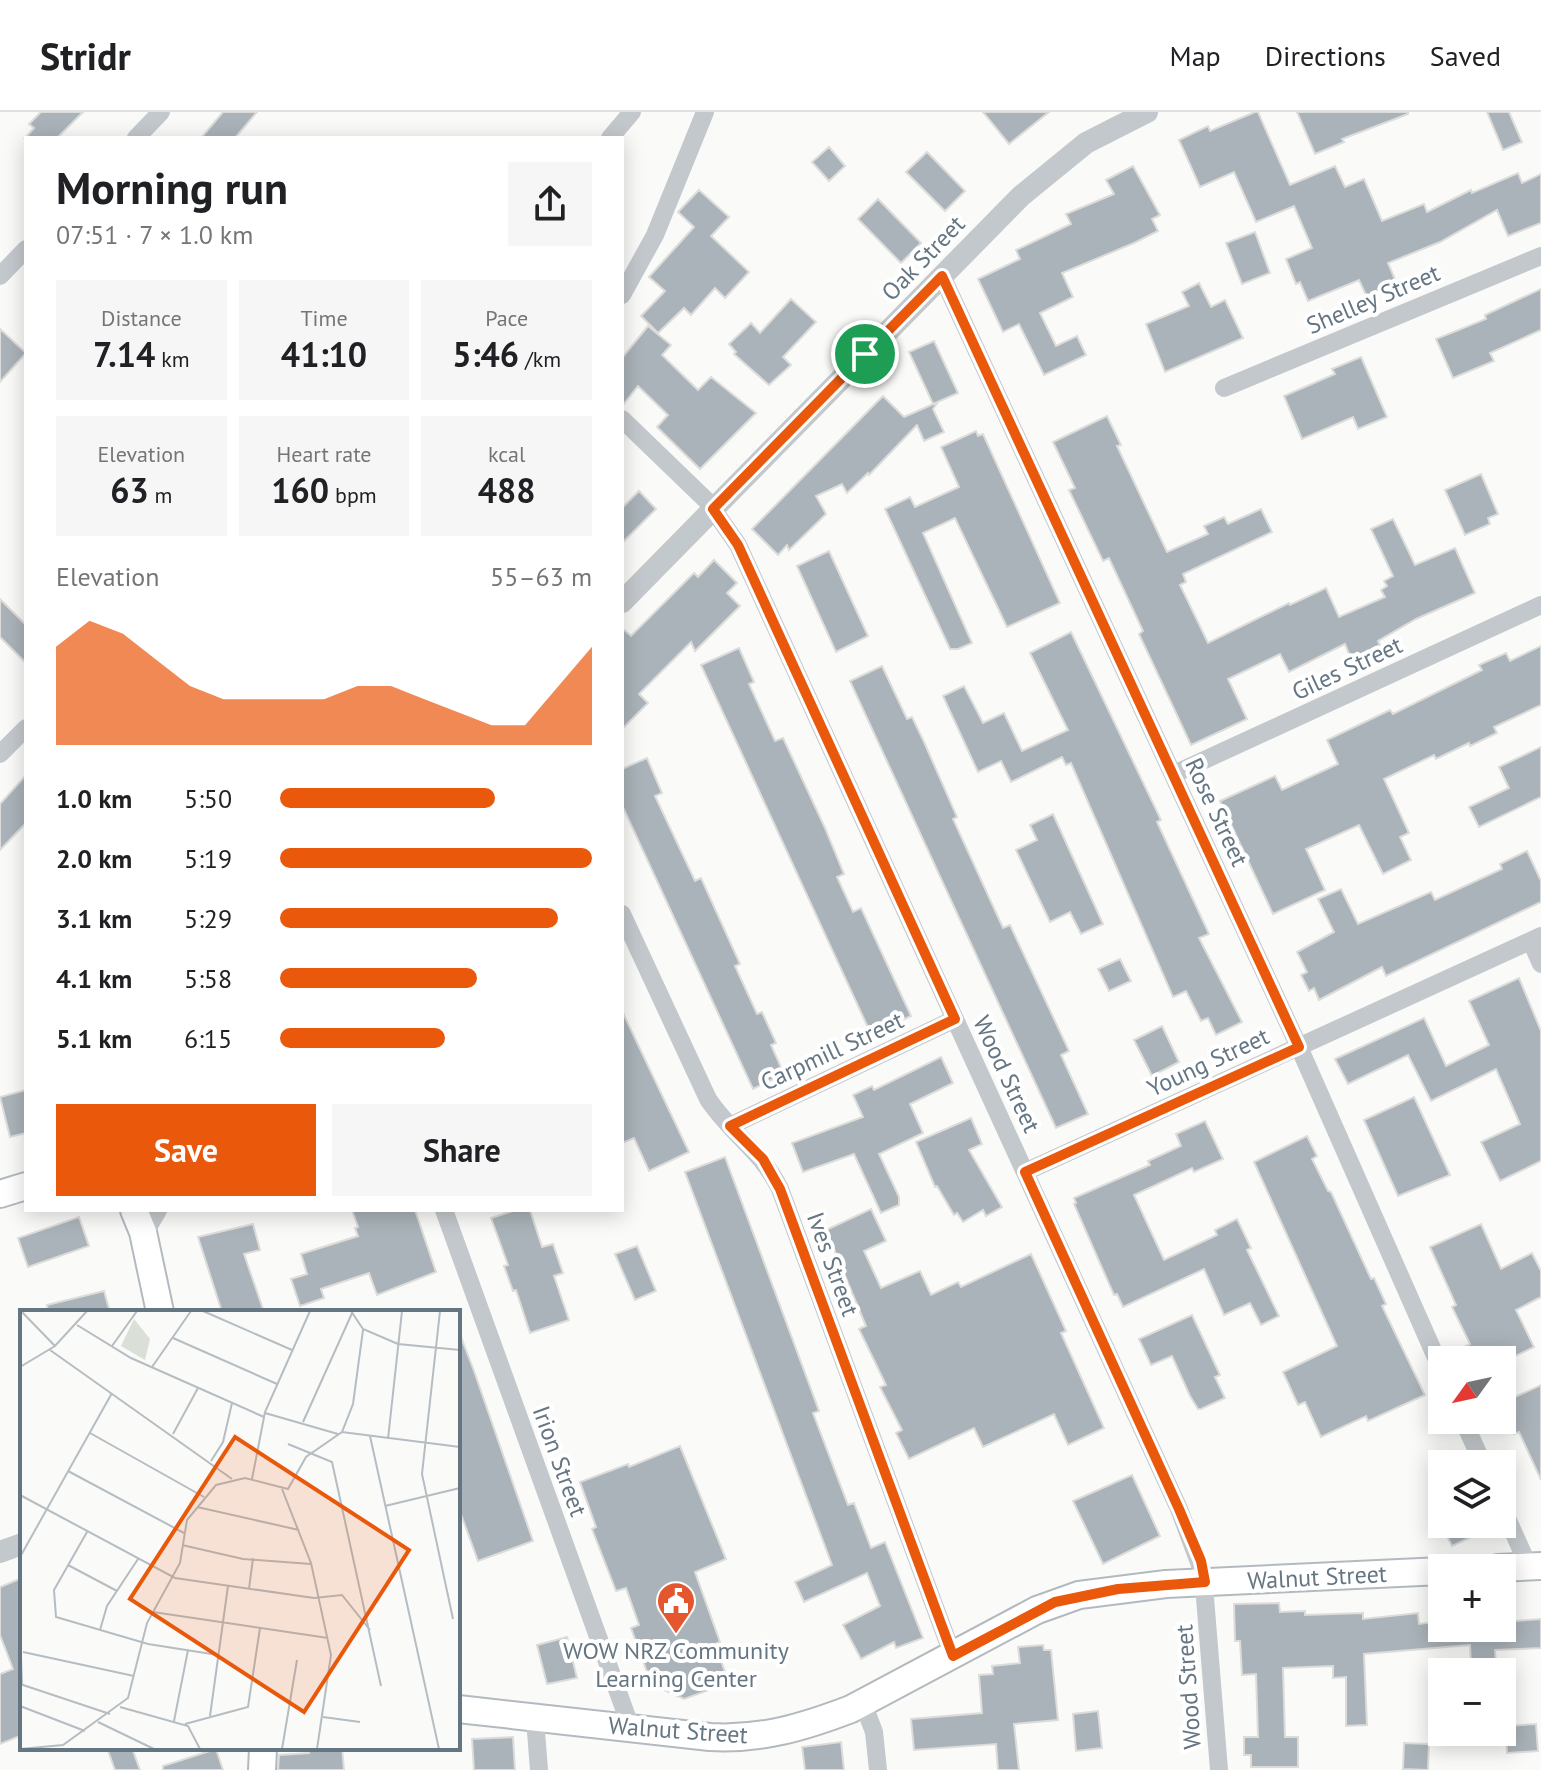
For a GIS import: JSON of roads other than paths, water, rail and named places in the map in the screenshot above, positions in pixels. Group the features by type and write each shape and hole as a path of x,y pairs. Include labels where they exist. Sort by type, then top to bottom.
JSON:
{"main road":[{"path":"0,1194 24,1187"},
{"path":"145,1217 160,1310"},
{"name":"Walnut Street","path":"460,1709 745,1738 795,1729 863,1703 1055,1602 1118,1589 1428,1572"},
{"path":"262,1770 263,1750"}],"street":[{"path":"138,136 161,112"},
{"path":"612,136 632,112"},
{"path":"624,291 655,235 705,112"},
{"name":"Oak Street","path":"624,600 1021,196 1055,166 1101,135 1147,112"},
{"path":"0,276 24,251"},
{"name":"Shelley Street","path":"1224,388 1541,256"},
{"name":"Rose Street","path":"942,276 1299,1047 1431,1346"},
{"name":"Wood Street","path":"624,421 713,509 738,545 1179,1509 1201,1561 1205,1582 1219,1770"},
{"name":"Giles Street","path":"1174,774 1541,605"},
{"path":"0,754 24,730"},
{"name":"Ives Street","path":"624,918 702,1089 730,1126 763,1159 780,1189 953,1656"},
{"path":"1536,939 1541,964"},
{"name":"Young Street","path":"1025,1172 1536,939"},
{"name":"Carpmill Street","path":"730,1126 955,1019"},
{"name":"Irion Street","path":"445,1212 631,1728"},
{"path":"1516,1532 1535,1566"},
{"path":"0,1552 20,1545"},
{"path":"863,1703 874,1732 878,1770"},
{"path":"535,1719 539,1770"}],"place":[{"name":"WOW NRZ Community Learning Center","path":"676,1635"}]}
